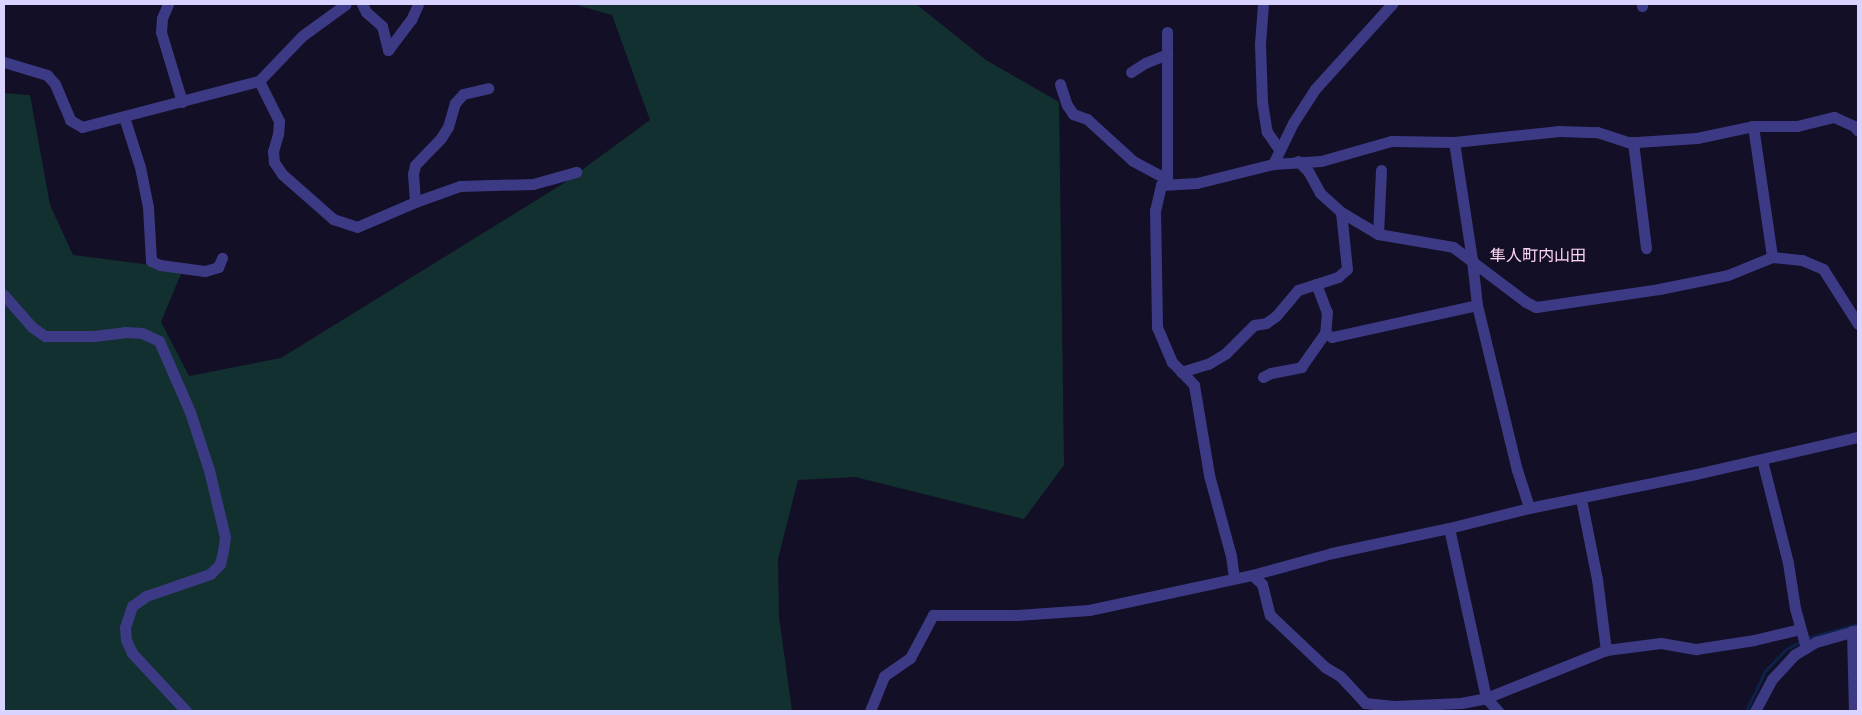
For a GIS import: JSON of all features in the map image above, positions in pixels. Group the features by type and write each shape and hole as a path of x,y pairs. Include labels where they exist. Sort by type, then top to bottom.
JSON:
{"street":[{"path":"168,4 162,18 161,32 182,102"},
{"path":"4,62 47,75 55,84 70,120 82,128 259,81 302,36 346,4"},
{"path":"362,4 366,12 382,26 388,50 411,20 418,4"},
{"path":"1263,4 1260,44 1262,102 1267,132 1279,150"},
{"path":"1273,164 1279,150 1315,88 1392,4"},
{"path":"1167,32 1164,182 1155,210 1157,327 1172,362 1194,386 1209,475 1231,556 1234,577"},
{"path":"1130,72 1145,63 1167,54"},
{"path":"259,81 279,121 278,134 273,151 274,162 282,174 333,219 357,226 460,186 533,184 576,172"},
{"path":"1060,84 1067,106 1073,114 1087,119 1133,162 1164,182 1197,183 1273,164 1321,160 1391,141 1454,142 1559,131 1597,132 1633,142 1698,138 1753,126 1797,126 1834,117 1854,126 1858,131"},
{"path":"415,202 413,174 415,165 441,138 448,127 455,103 463,94 488,88"},
{"path":"124,117 140,167 148,207 151,261 160,265 176,265 205,271 218,267 222,258"},
{"path":"1753,126 1772,257"},
{"path":"1454,142 1477,305 1517,470 1529,508"},
{"path":"1633,142 1646,248"},
{"path":"1298,161 1308,171 1320,194 1341,212 1378,234 1453,247 1526,302 1536,307 1658,289 1728,275 1772,257 1802,260 1823,269 1858,324"},
{"path":"1378,234 1381,170"},
{"path":"1181,372 1208,364 1226,353 1254,325 1266,323 1276,316 1298,290 1338,277 1347,269 1341,212"},
{"path":"1263,377 1271,373 1300,367 1309,358 1325,333 1327,312 1316,284"},
{"path":"4,295 32,327 45,336 142,333 159,340 190,412 211,477 225,537 220,564 210,574 146,596 132,606 126,627 126,640 132,653 186,711"},
{"path":"1325,333 1332,337 1477,305"},
{"path":"870,711 884,676 910,658 933,615 1017,615 1089,610 1234,577 1252,575 1332,553 1449,528 1529,508 1581,499 1762,460 1858,437"},
{"path":"1762,460 1788,563 1800,629 1806,648"},
{"path":"1581,499 1597,579 1606,650"},
{"path":"1449,528 1486,698 1498,711"},
{"path":"1252,575 1262,584 1270,615 1325,667 1340,676 1365,703 1394,706 1427,706 1461,703 1486,698 1606,650 1661,643 1696,649 1754,640 1800,629"},
{"path":"1755,711 1781,666 1806,648 1855,630 1854,711"}],"green space":[{"path":"573,4 916,4 986,60 1059,102 1064,465 1024,519 855,477 798,480 778,559 779,617 792,711 4,711 4,93 30,95 50,205 73,255 183,269 161,322 189,376 281,358 564,183 650,120 612,15"}],"waterway":[{"path":"1807,638 1858,624"},
{"path":"1746,711 1765,671 1785,650 1801,641"}],"district":[{"name":"隼人町内山田","path":"1538,255"}]}
